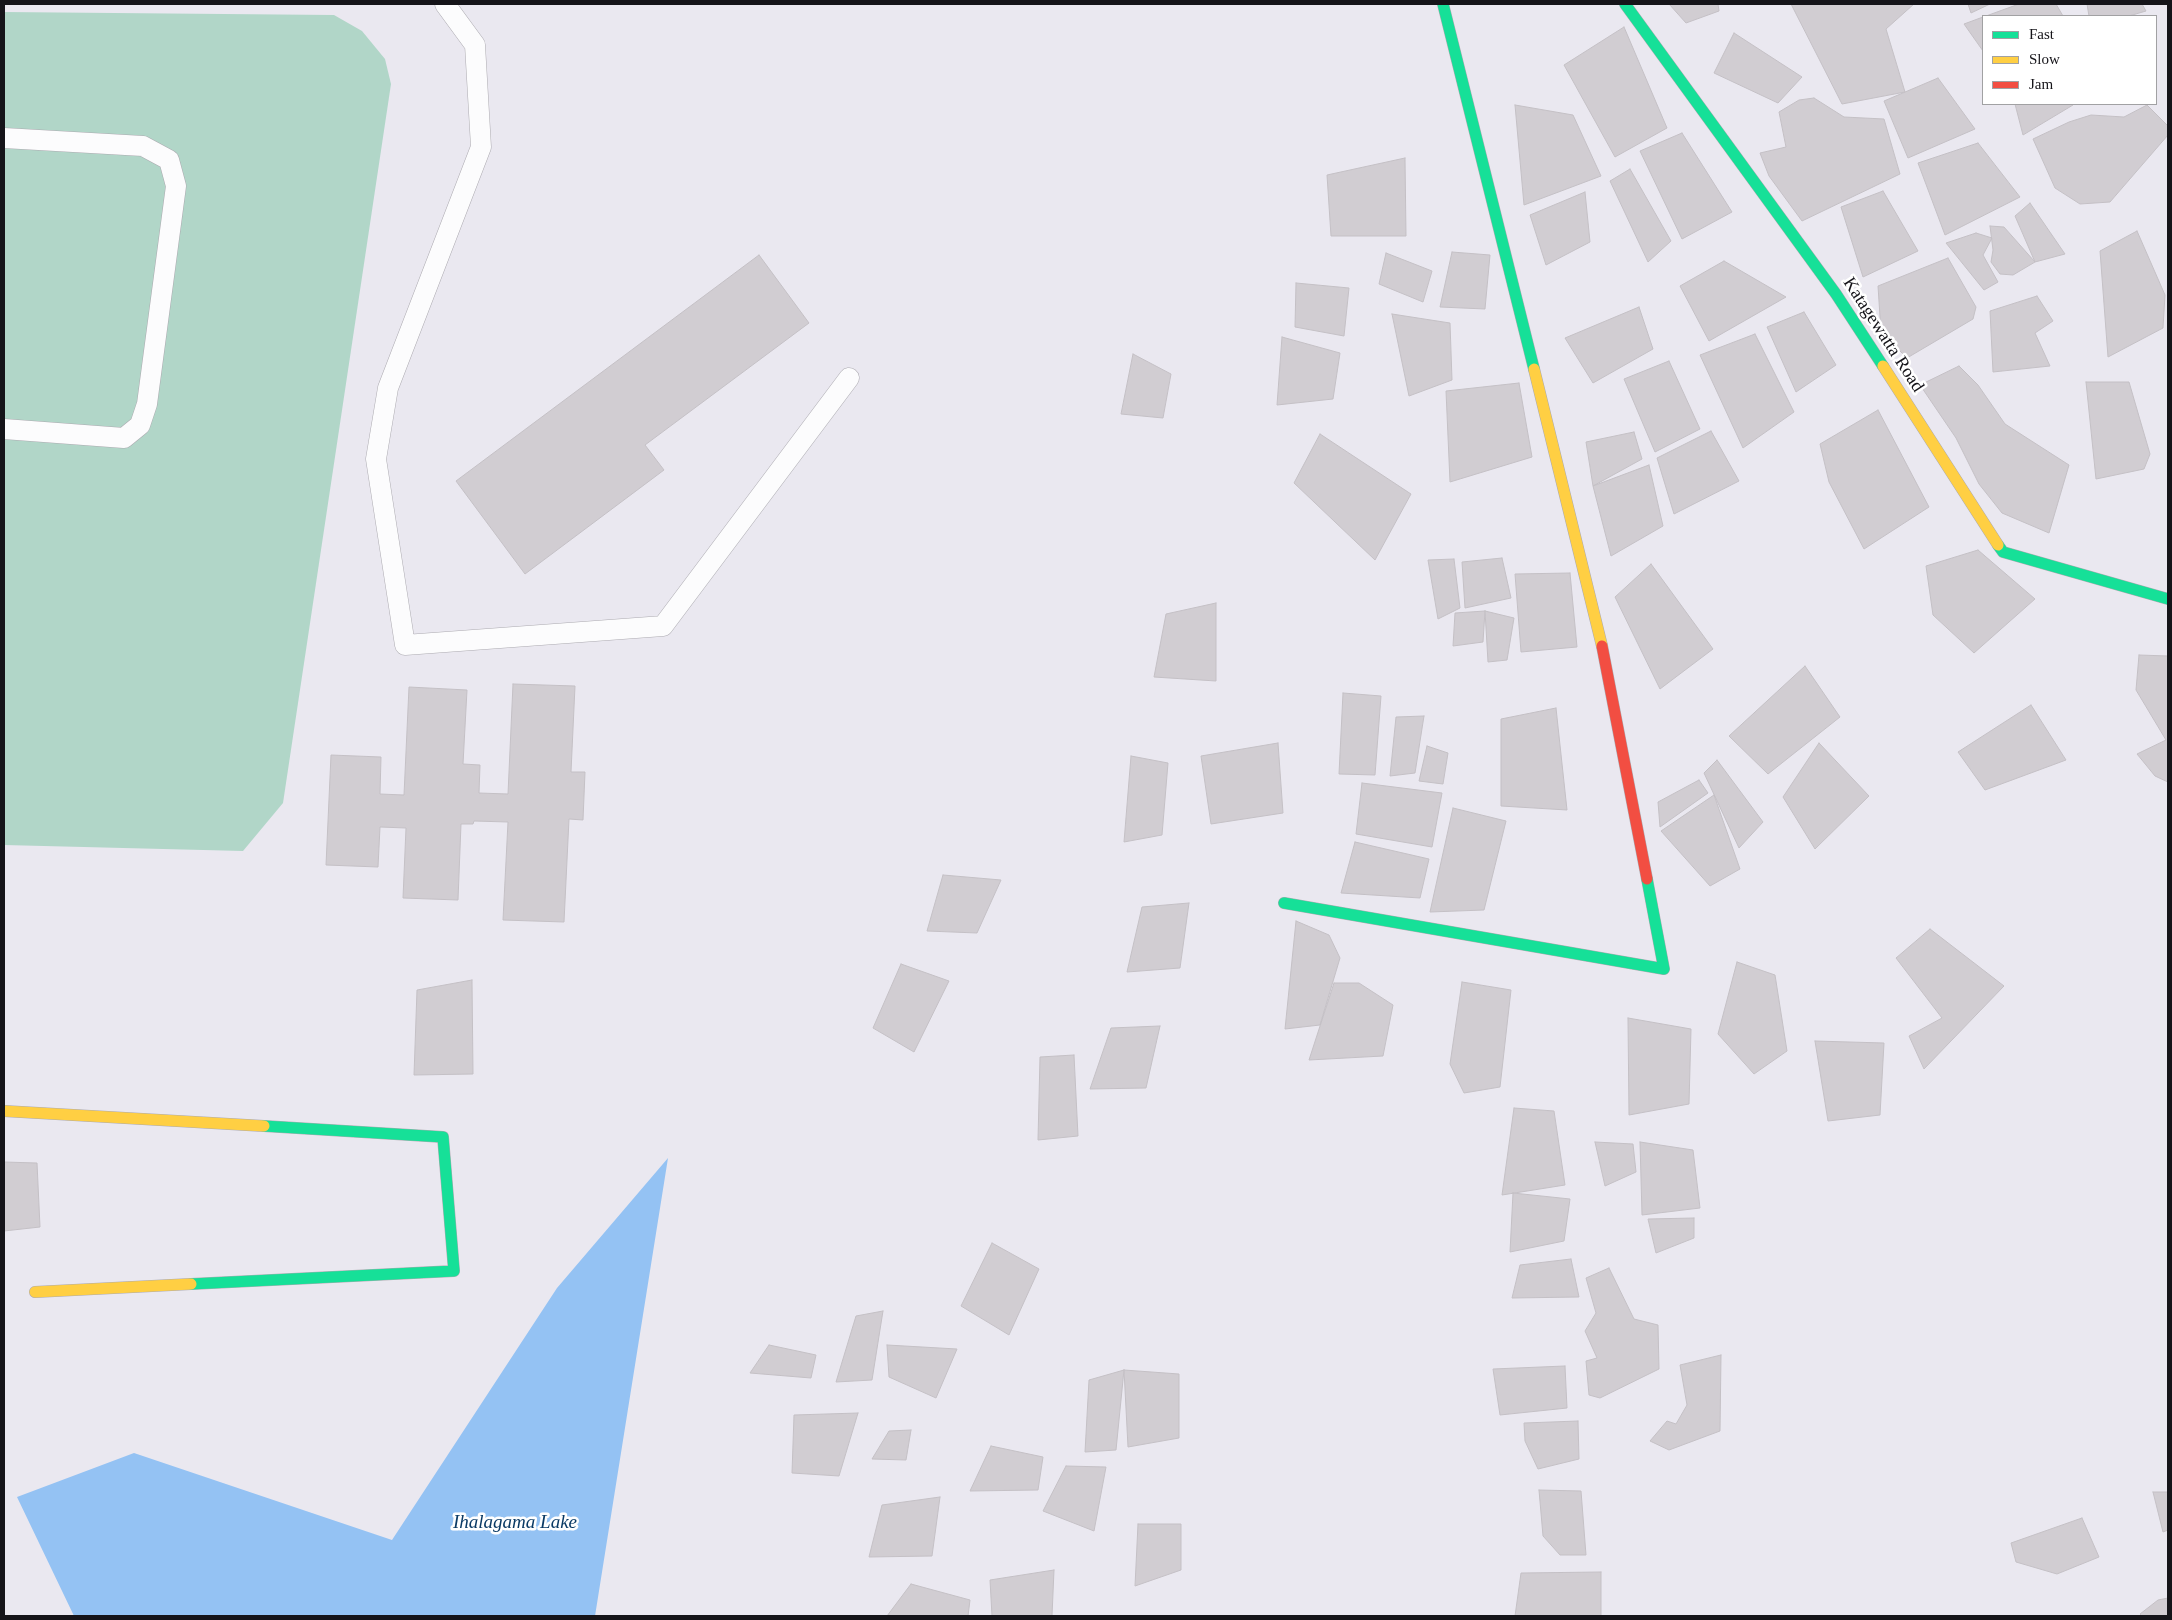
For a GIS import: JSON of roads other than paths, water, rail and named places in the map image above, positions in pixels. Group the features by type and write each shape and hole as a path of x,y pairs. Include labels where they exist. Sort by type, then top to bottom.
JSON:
{"street":[{"path":"1284,903 1664,969 1599,630 1443,4"},
{"name":"Katagewatta Road","path":"1625,4 1836,294 2003,552 2168,599"},
{"path":"4,1111 443,1137 454,1271 35,1292"}],"lane":[{"path":"445,4 475,45 481,147 388,388 376,459 405,645 663,626 849,378"},
{"path":"4,138 143,146 169,160 176,186 147,404 140,425 124,438 4,430"}],"water":[{"name":"Ihalagama Lake","path":"668,1158 595,1616 74,1616 17,1497 134,1453 392,1540 557,1288"}]}
